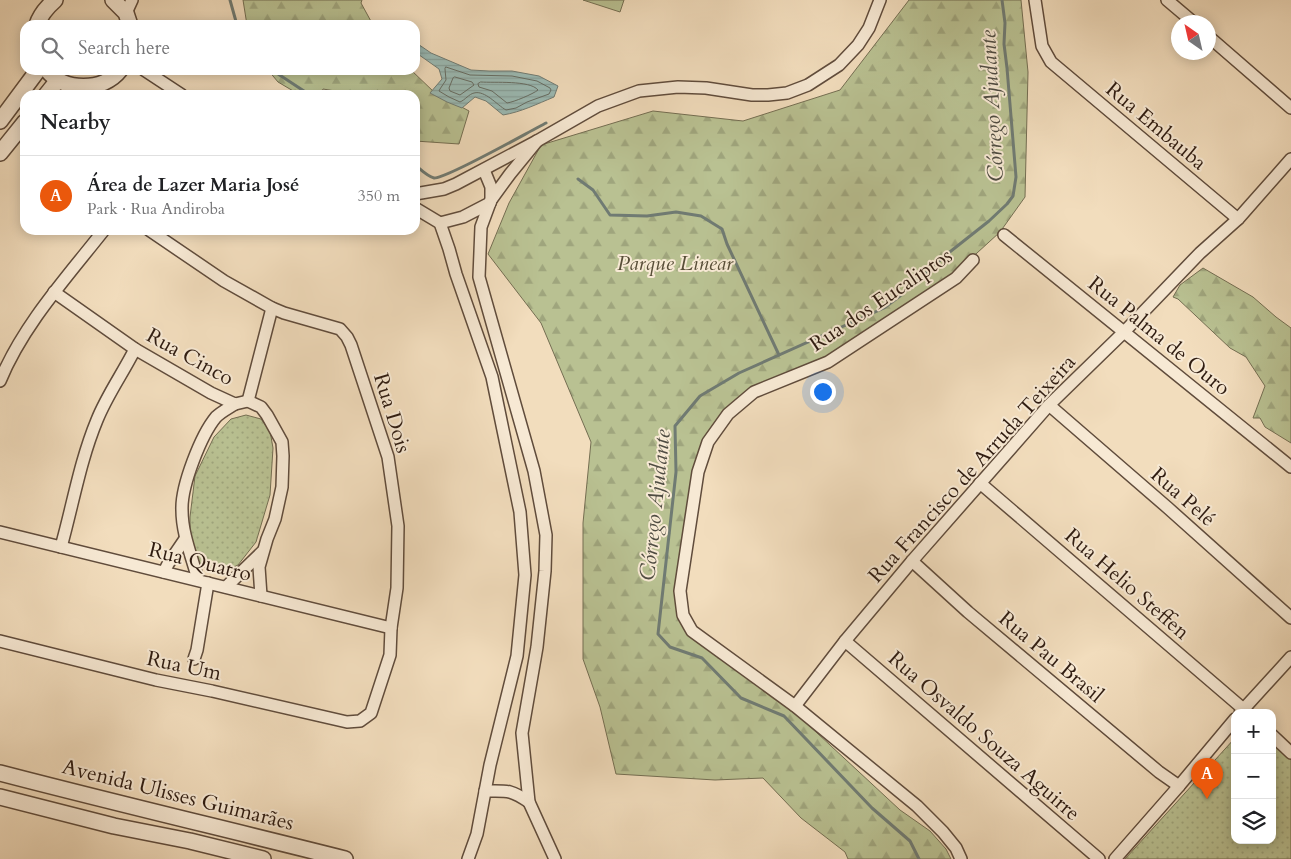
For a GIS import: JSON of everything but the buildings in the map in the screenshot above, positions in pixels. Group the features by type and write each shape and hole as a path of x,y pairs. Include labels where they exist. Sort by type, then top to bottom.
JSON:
{"street":[{"path":"39,20 46,8 55,0"},
{"path":"113,0 129,13"},
{"path":"420,193 444,189 456,184 598,106 639,91 678,87 768,95 787,93 808,85 839,64 858,45 869,28 880,0"},
{"name":"Rua Embauba","path":"1034,0 1042,46 1051,62 1238,219"},
{"path":"1167,0 1185,15"},
{"path":"1216,43 1291,108"},
{"path":"23,90 34,75"},
{"path":"48,90 52,75 73,86 89,87 105,82 115,75"},
{"path":"152,75 174,90"},
{"path":"0,121 20,94"},
{"path":"0,153 20,128"},
{"path":"537,141 491,201 481,227 479,277 534,472 546,535 545,572 537,647 522,733 529,802 555,859"},
{"name":"Rua Francisco de Arruda Teixeira","path":"795,706 845,641 912,561 1049,404 1124,332 1200,253 1238,219 1291,159"},
{"path":"484,170 491,187 491,201"},
{"path":"440,223 462,217 491,201"},
{"path":"420,211 440,223 492,377 520,512 525,575 517,656 492,756 477,834 468,859"},
{"path":"0,381 22,339 54,292 100,235"},
{"name":"Rua Dois","path":"156,235 224,281 272,308 340,329 352,345 388,457 398,526 397,588 391,628 390,655 371,713 360,721"},
{"name":"Rua Palma de Ouro","path":"1004,235 1291,466"},
{"name":"Rua dos Eucaliptos","path":"961,859 956,848 944,832 917,806 795,706 692,631 682,615 680,591 698,472 708,442 728,414 754,392 828,362 956,278 973,260"},
{"name":"Rua Cinco","path":"54,292 135,349 211,393 235,404 248,401 262,407 273,423 282,442 282,487 258,568 261,596"},
{"path":"248,401 272,308"},
{"path":"60,547 82,461 92,432 107,398 135,349"},
{"path":"211,393 217,416"},
{"path":"194,659 197,650 203,581 185,539 182,508 190,470 208,431 217,416 235,404"},
{"name":"Rua Pelé","path":"1049,404 1291,618"},
{"name":"Rua Helio Steffen","path":"980,484 1242,709"},
{"name":"Rua Quatro","path":"0,532 391,628"},
{"path":"164,572 185,539"},
{"name":"Rua Cinco","path":"226,587 264,549"},
{"name":"Rua Pau Brasil","path":"912,561 976,618 1152,766 1174,782"},
{"name":"Rua Um","path":"0,641 164,682 347,722 360,721"},
{"name":"Rua Osvaldo Souza Aguirre","path":"845,641 1099,859"},
{"path":"1246,709 1291,657"},
{"path":"1115,859 1174,782 1231,723"},
{"path":"1276,739 1291,753"},
{"name":"Avenida Ulisses Guimarães","path":"0,773 106,801 346,859"},
{"path":"485,791 508,791 529,802"},
{"name":"Avenida Ulisses Guimarães","path":"0,797 114,826 190,841 264,859"}],"green space":[{"path":"243,0 362,0 361,3 370,20 246,20"},
{"path":"583,0 624,0 620,12"},
{"name":"Parque Linear","path":"909,0 1021,0 1028,72 1025,197 1000,232 954,274 826,358 752,388 706,438 680,614 788,706 900,810 930,831 946,849 951,859 848,859 845,852 801,818 763,778 715,780 616,774 600,707 583,659 583,523 591,442 541,323 488,254 509,203 541,145 653,111 743,121 840,90"},
{"path":"272,75 416,75 434,92 469,111 459,144 420,141 420,90 292,90 278,82"},
{"path":"1203,268 1253,297 1291,328 1291,443 1265,427 1260,418 1253,418 1265,386 1246,357 1230,348 1178,299 1173,297 1180,285"},
{"path":"246,415 261,419 270,431 273,448 270,495 256,542 238,565 221,573 201,566 190,546 190,517 195,476 214,437 231,419"},
{"path":"1231,742 1231,844 1276,844 1276,746 1291,758 1291,859 1125,859"}],"water":[{"path":"420,45 431,53 471,70 512,71 539,76 558,86 554,97 529,108 503,115 486,101 475,97 462,108 430,93 442,79 439,69 420,56"}],"waterway":[{"path":"230,0 236,20"},
{"name":"Córrego Ajudante","path":"919,859 910,841 872,808 784,716 741,698 702,658 670,647 658,634 676,472 675,426 700,396 739,373 884,308 1007,204 1013,196 1016,177 1002,0"},
{"path":"280,75 302,90"},
{"path":"420,169 434,178 442,176 546,123"},
{"path":"578,179 593,190 610,215 647,216 676,212 701,216 722,229 727,244 779,355"}],"place":[{"name":"Área de Lazer Maria José","path":"1207,799"}]}
